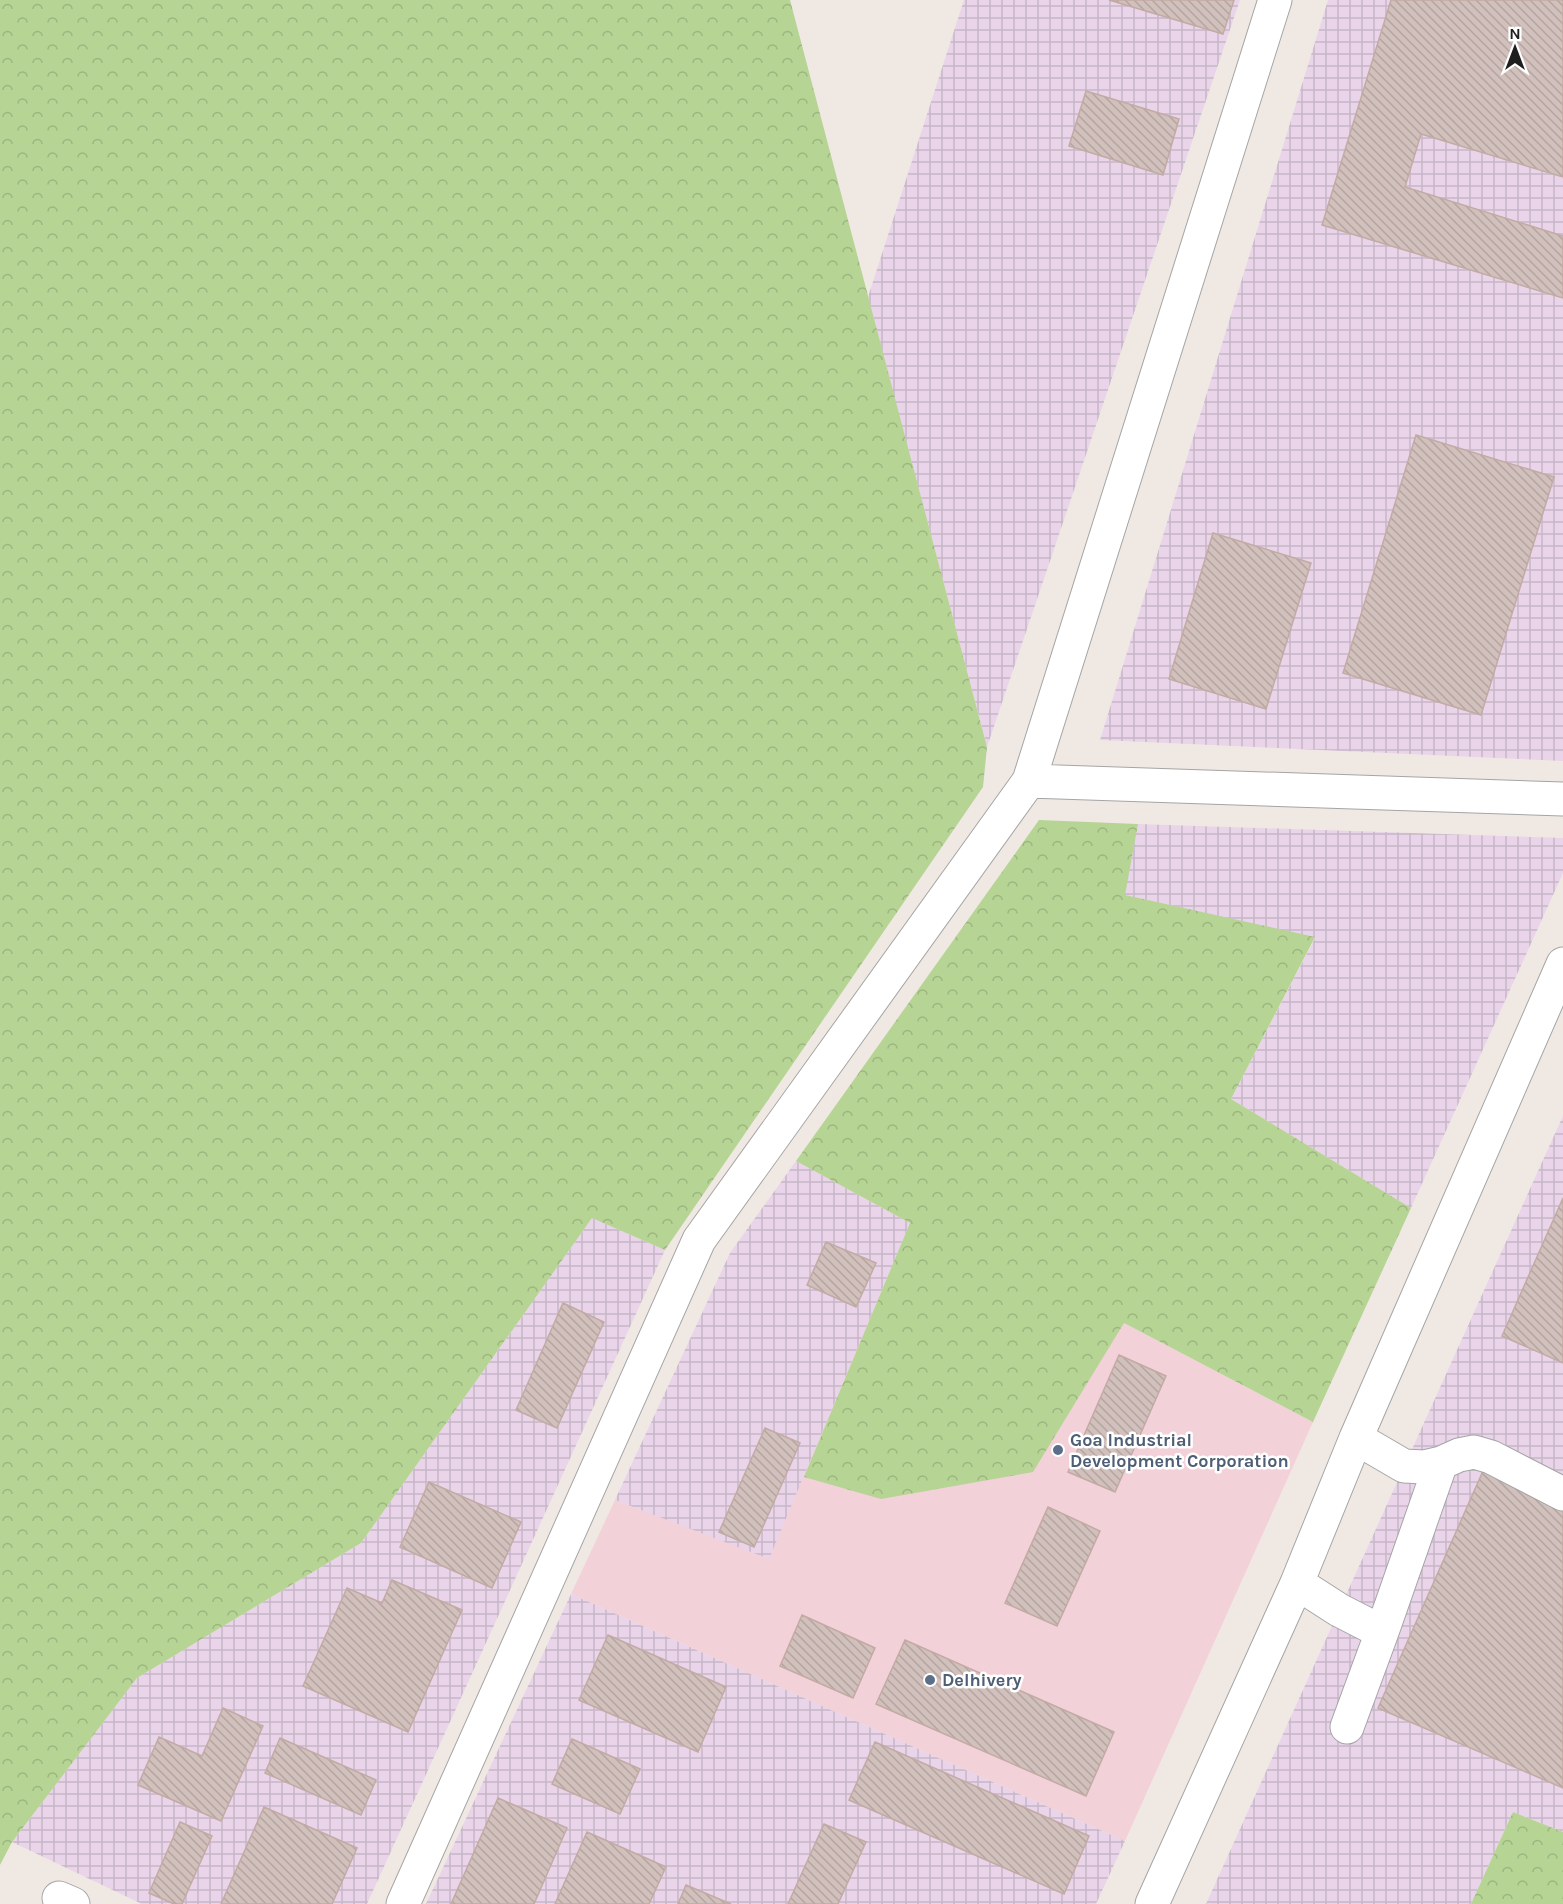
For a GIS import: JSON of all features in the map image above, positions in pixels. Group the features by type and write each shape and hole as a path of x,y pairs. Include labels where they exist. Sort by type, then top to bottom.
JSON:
{"street":[{"path":"403,1904 699,1240 1029,782 1275,0"},
{"path":"1029,782 1563,799"},
{"path":"1152,1904 1298,1583 1356,1438 1563,964"},
{"path":"1356,1438 1404,1466 1424,1467 1474,1452 1491,1457 1563,1494"},
{"path":"1347,1727 1441,1463"},
{"path":"1298,1583 1339,1610 1382,1632"}],"shaded area":[{"path":"964,0 1240,0 987,747 868,297"},
{"path":"1328,0 1563,0 1563,761 1100,740"},
{"path":"1138,824 1563,838 1563,873 1411,1208 1231,1099 1315,938 1124,895"},
{"path":"1563,1116 1563,1832 1513,1812 1471,1904 1206,1904"},
{"path":"796,1161 910,1223 769,1559 615,1500 730,1253"},
{"path":"592,1218 665,1250 367,1904 142,1904 12,1842 137,1678 361,1543"},
{"name":"Goa Industrial Development Corporation","path":"910,1223 1124,1323 1313,1422 1125,1841 571,1594 615,1500 769,1558"},
{"path":"571,1594 1125,1841 1096,1904 426,1904"}],"green space":[{"path":"0,0 790,0 987,747 983,787 665,1250 592,1218 361,1543 137,1678 12,1842 0,1865"},
{"path":"1039,820 1138,824 1125,895 1315,937 1231,1099 1411,1208 1313,1422 1124,1323 1033,1472 881,1499 804,1477 910,1223 796,1161"},
{"path":"1513,1812 1563,1832 1563,1904 1471,1904"}],"building":[{"path":"1109,0 1234,0 1223,34"},
{"path":"1391,0 1563,0 1563,177 1421,134 1405,187 1563,236 1563,298 1322,225"},
{"path":"1086,91 1179,119 1163,175 1069,146"},
{"path":"1416,435 1554,477 1481,715 1343,673"},
{"path":"1213,533 1311,563 1266,709 1169,679"},
{"path":"1563,1198 1563,1363 1502,1336"},
{"path":"826,1242 876,1263 856,1307 807,1285"},
{"path":"563,1303 604,1322 557,1428 516,1410"},
{"path":"1119,1355 1166,1376 1115,1492 1068,1472"},
{"path":"765,1428 800,1443 754,1547 719,1532"},
{"path":"1483,1471 1563,1506 1563,1788 1378,1708"},
{"path":"429,1482 521,1522 492,1588 400,1547"},
{"path":"1048,1507 1100,1531 1057,1626 1005,1603"},
{"path":"392,1580 462,1610 408,1732 303,1686 347,1588 382,1603"},
{"path":"802,1615 875,1648 853,1698 780,1666"},
{"path":"608,1635 726,1687 698,1752 579,1700"},
{"path":"905,1640 1114,1732 1086,1796 876,1704"},
{"path":"223,1708 263,1726 221,1821 138,1785 159,1737 202,1756"},
{"path":"280,1738 376,1780 361,1815 265,1773"},
{"path":"572,1739 640,1769 620,1814 552,1784"},
{"path":"875,1742 1089,1836 1064,1894 849,1800"},
{"path":"498,1798 567,1828 534,1904 451,1904"},
{"path":"264,1807 357,1848 332,1904 221,1904"},
{"path":"180,1822 212,1836 182,1904 174,1904 149,1893"},
{"path":"824,1824 866,1842 838,1904 788,1904"},
{"path":"587,1832 666,1867 649,1904 555,1904"},
{"path":"686,1885 731,1904 678,1904"}],"place":[{"name":"Goa Industrial Development Corporation","path":"1058,1450"},
{"name":"Delhivery","path":"930,1680"}]}
